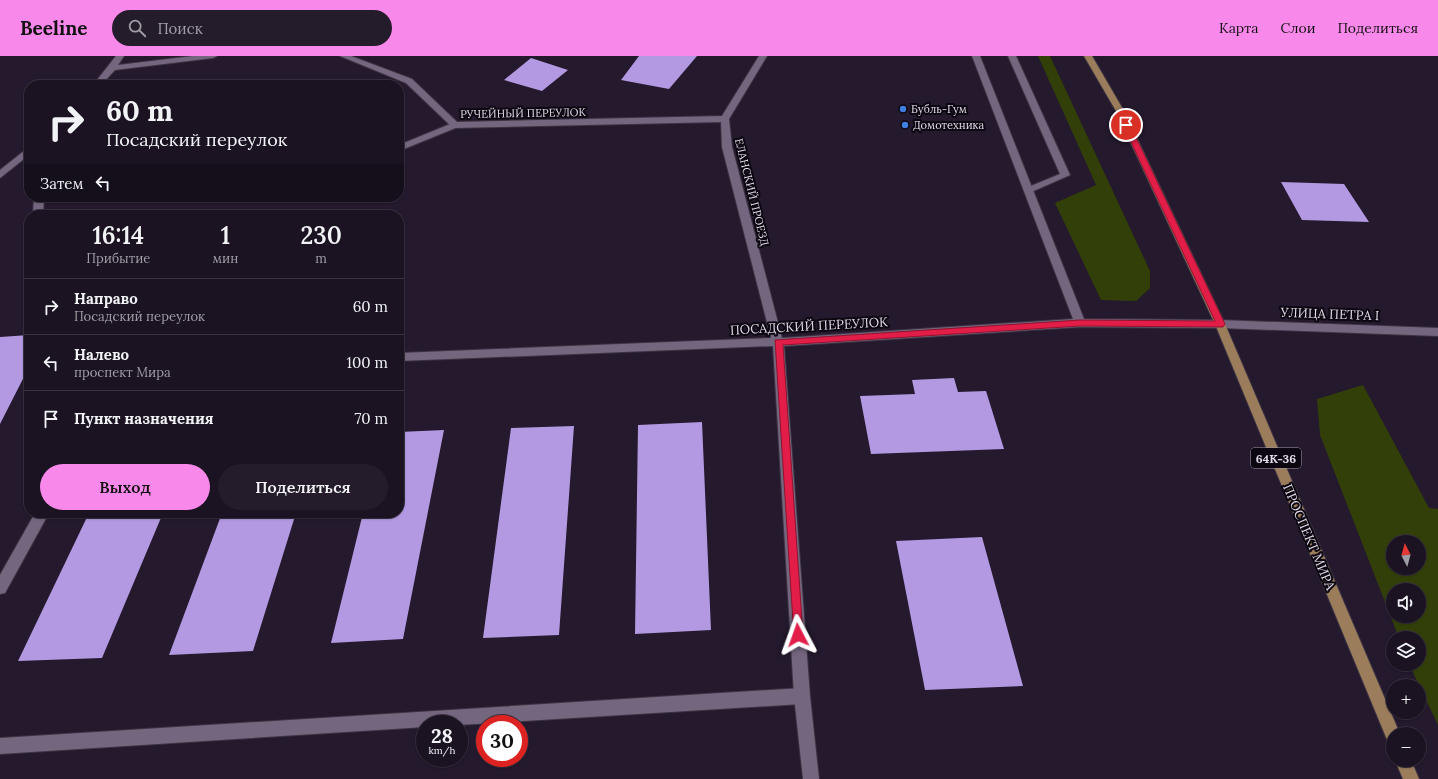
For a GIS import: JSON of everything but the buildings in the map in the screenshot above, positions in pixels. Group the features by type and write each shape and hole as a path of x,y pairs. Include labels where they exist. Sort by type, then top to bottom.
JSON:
{"main road":[{"name":"ПРОСПЕКТ МИРА","path":"1088,56 1120,111 1220,324 1389,727"},
{"path":"1406,767 1411,779"}],"street":[{"path":"101,80 120,56"},
{"path":"112,68 213,56"},
{"name":"РУЧЕЙНЫЙ ПЕРЕУЛОК","path":"344,56 409,81 455,125 725,119"},
{"path":"725,119 763,56"},
{"path":"976,56 1080,323"},
{"path":"1012,56 1065,176 1029,190"},
{"name":"ЕЛАНСКИЙ ПРОЕЗД","path":"725,119 727,146 778,342 802,696 811,779"},
{"path":"404,146 455,125"},
{"path":"0,174 24,154"},
{"name":"ПОСАДСКИЙ ПЕРЕУЛОК","path":"404,357 778,342 1080,323 1220,324"},
{"name":"УЛИЦА ПЕТРА I","path":"1220,324 1438,332"},
{"path":"0,588 39,518"},
{"path":"0,746 802,696"}],"green space":[{"path":"1038,56 1050,56 1150,271 1150,288 1136,301 1101,300 1055,203 1096,185"},
{"path":"1363,385 1429,508 1438,509 1438,725 1426,700 1426,679 1416,679 1412,671 1426,671 1426,631 1396,631 1393,623 1426,623 1426,583 1386,583 1386,605 1320,435 1317,399"}],"place":[{"name":"Бубль-Гум","path":"903,109"},
{"name":"Домотехника","path":"905,125"}],"route":[{"path":"798,635 778,342 1080,323 1220,324 1126,125"}]}
